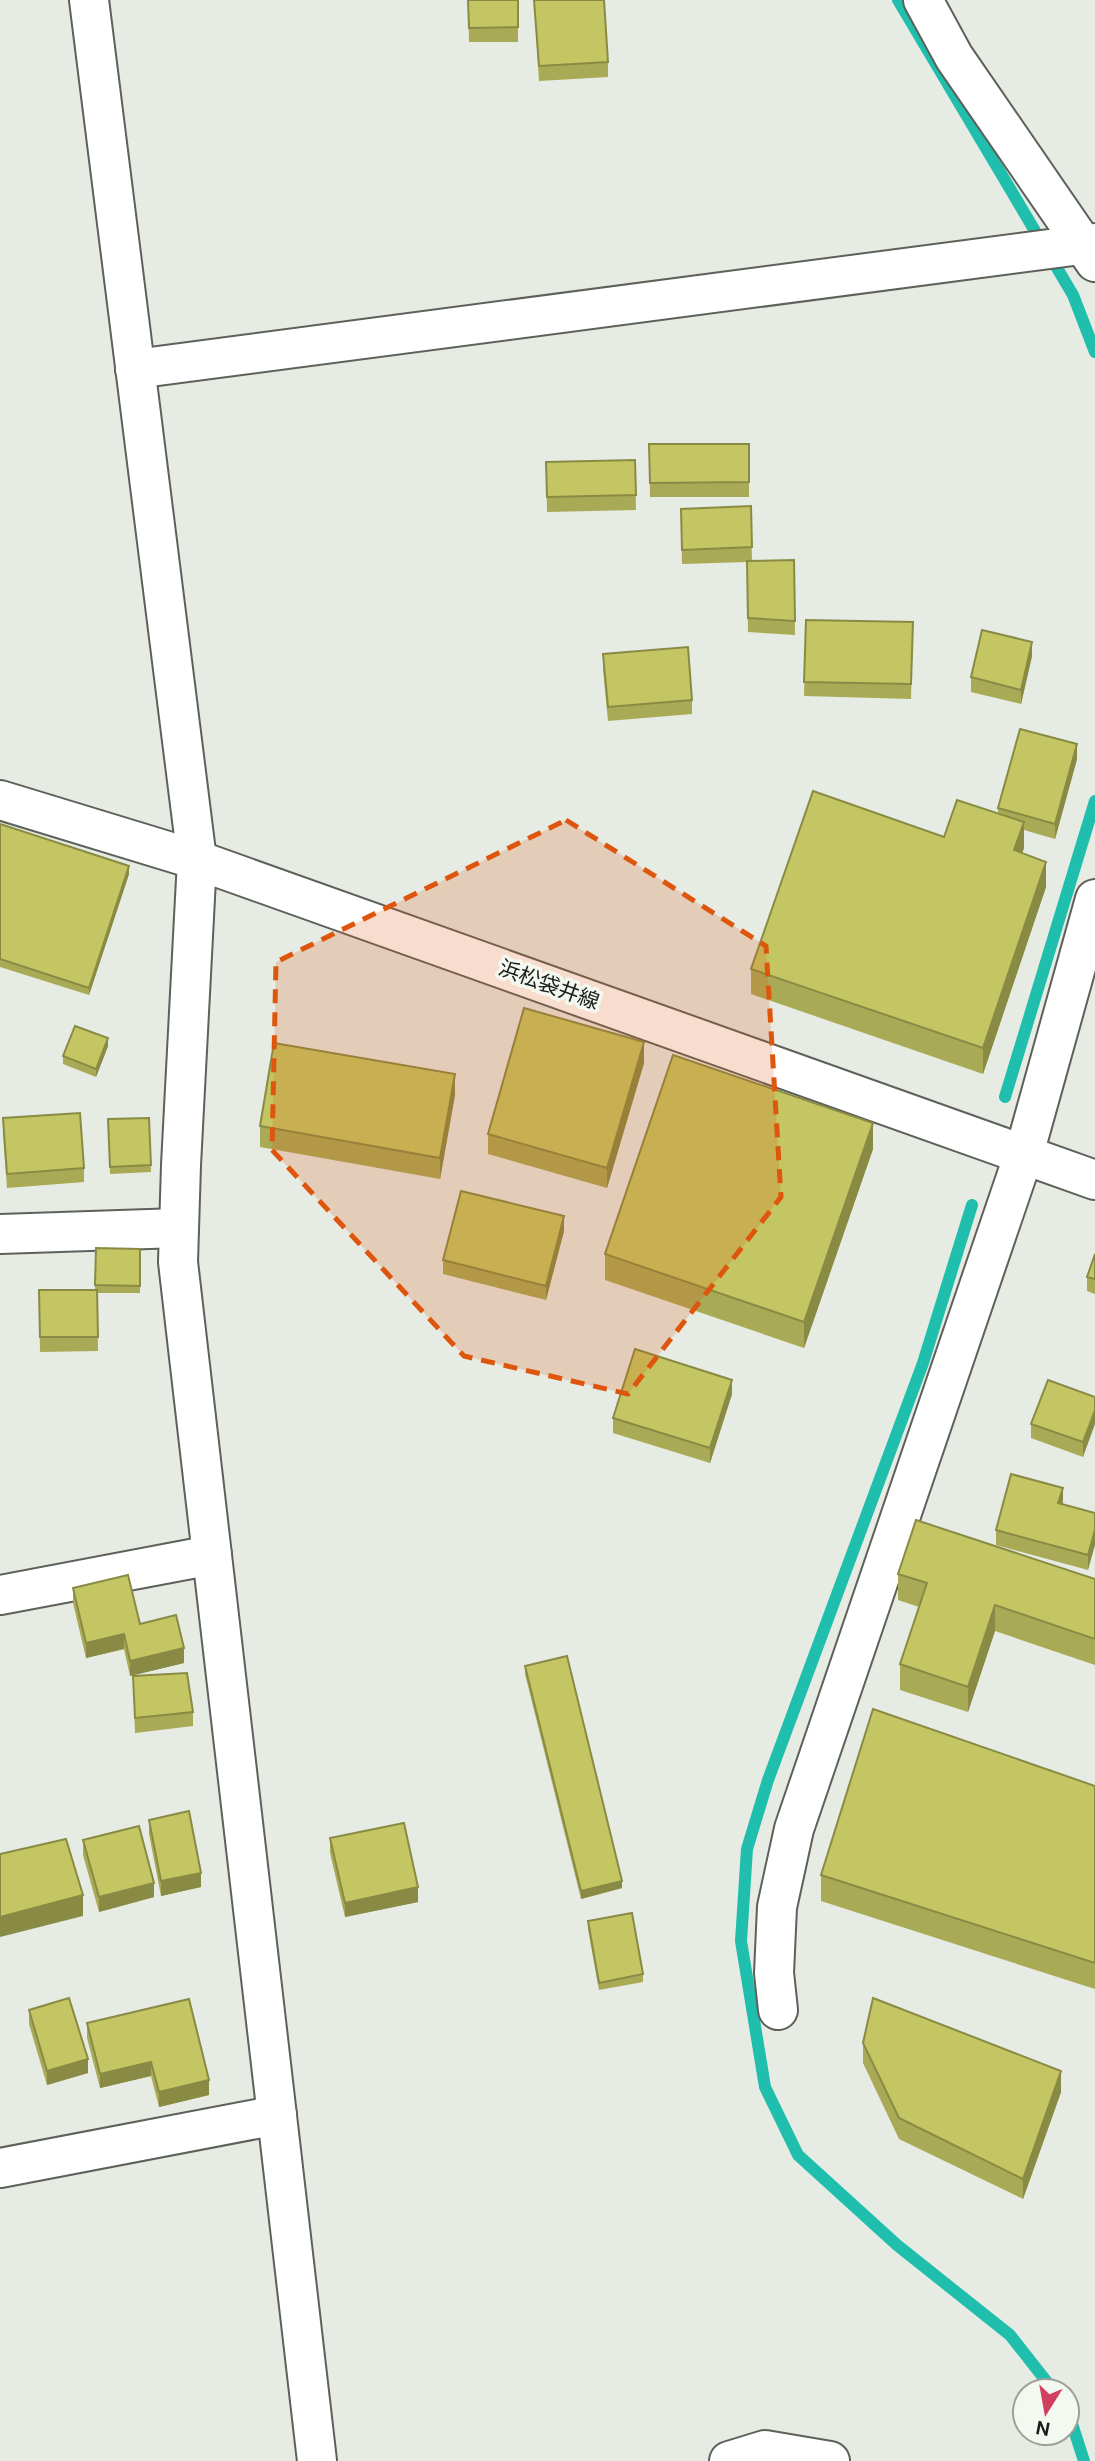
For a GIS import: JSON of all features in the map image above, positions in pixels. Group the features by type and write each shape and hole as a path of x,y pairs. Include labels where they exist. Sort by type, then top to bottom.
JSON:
{"street":[{"path":"89,0 197,860 178,1262 317,2461"},
{"path":"135,369 1091,250 954,57 923,0"},
{"name":"浜松袋井線","path":"0,800 197,860 1095,1180"},
{"path":"778,2010 774,1973 777,1907 794,1829 1024,1154 1095,899"},
{"path":"0,1234 179,1228"},
{"path":"0,1595 212,1555"},
{"path":"0,2168 277,2115"},
{"path":"729,2461 765,2450 830,2461"}],"highlighted area":[{"path":"566,820 766,946 781,1197 628,1394 464,1356 272,1150 276,962"}],"building":[{"path":"468,0 518,0 518,27 469,28"},
{"path":"534,0 604,0 608,62 539,66"},
{"path":"649,444 749,444 749,482 650,483"},
{"path":"635,460 636,495 547,497 546,462"},
{"path":"751,506 752,547 682,550 681,509"},
{"path":"794,560 795,621 748,618 747,561"},
{"path":"806,620 913,622 911,684 804,682"},
{"path":"982,630 1032,642 1021,690 971,677"},
{"path":"688,647 692,700 608,707 603,654"},
{"path":"1020,729 1077,744 1055,824 998,808"},
{"path":"813,791 944,837 957,800 1024,822 1014,850 1046,862 983,1048 751,969"},
{"path":"0,824 129,866 89,988 0,959"},
{"path":"524,1008 644,1042 607,1168 488,1134"},
{"path":"75,1026 108,1038 96,1069 63,1056"},
{"path":"274,1043 455,1074 440,1158 260,1126"},
{"path":"673,1055 873,1123 804,1322 605,1254"},
{"path":"80,1113 84,1168 7,1174 3,1118"},
{"path":"149,1118 151,1165 110,1167 108,1119"},
{"path":"461,1191 564,1216 546,1286 443,1260"},
{"path":"96,1248 140,1249 140,1286 95,1285"},
{"path":"1095,1254 1095,1279 1087,1277"},
{"path":"39,1290 97,1290 98,1337 40,1337"},
{"path":"635,1349 732,1380 710,1448 613,1418"},
{"path":"1048,1380 1095,1397 1095,1410 1083,1442 1031,1424"},
{"path":"1011,1474 1063,1488 1058,1503 1095,1513 1095,1530 1088,1555 996,1530"},
{"path":"916,1520 1095,1579 1095,1639 995,1605 968,1687 900,1664 927,1583 898,1574"},
{"path":"128,1575 140,1624 176,1615 184,1648 130,1661 124,1634 86,1643 73,1588"},
{"path":"567,1656 622,1881 581,1891 525,1666"},
{"path":"187,1673 193,1712 135,1718 133,1676"},
{"path":"873,1709 1095,1786 1095,1963 821,1875"},
{"path":"189,1811 201,1873 161,1881 149,1820"},
{"path":"404,1823 418,1887 345,1903 330,1838"},
{"path":"139,1826 154,1883 99,1897 83,1840"},
{"path":"66,1839 83,1895 0,1917 0,1854"},
{"path":"632,1913 643,1974 599,1983 588,1921"},
{"path":"69,1998 88,2059 47,2071 29,2010"},
{"path":"873,1998 1061,2071 1023,2179 899,2118 863,2043"},
{"path":"189,1999 209,2080 159,2092 151,2062 100,2074 87,2023"}],"waterway":[{"path":"898,0 1073,295 1095,352"},
{"path":"1005,1097 1095,801"},
{"path":"972,1205 923,1363 768,1780 747,1849 741,1941 765,2087 798,2155 897,2245 1010,2335 1043,2377"},
{"path":"1080,2447 1084,2461"}]}
